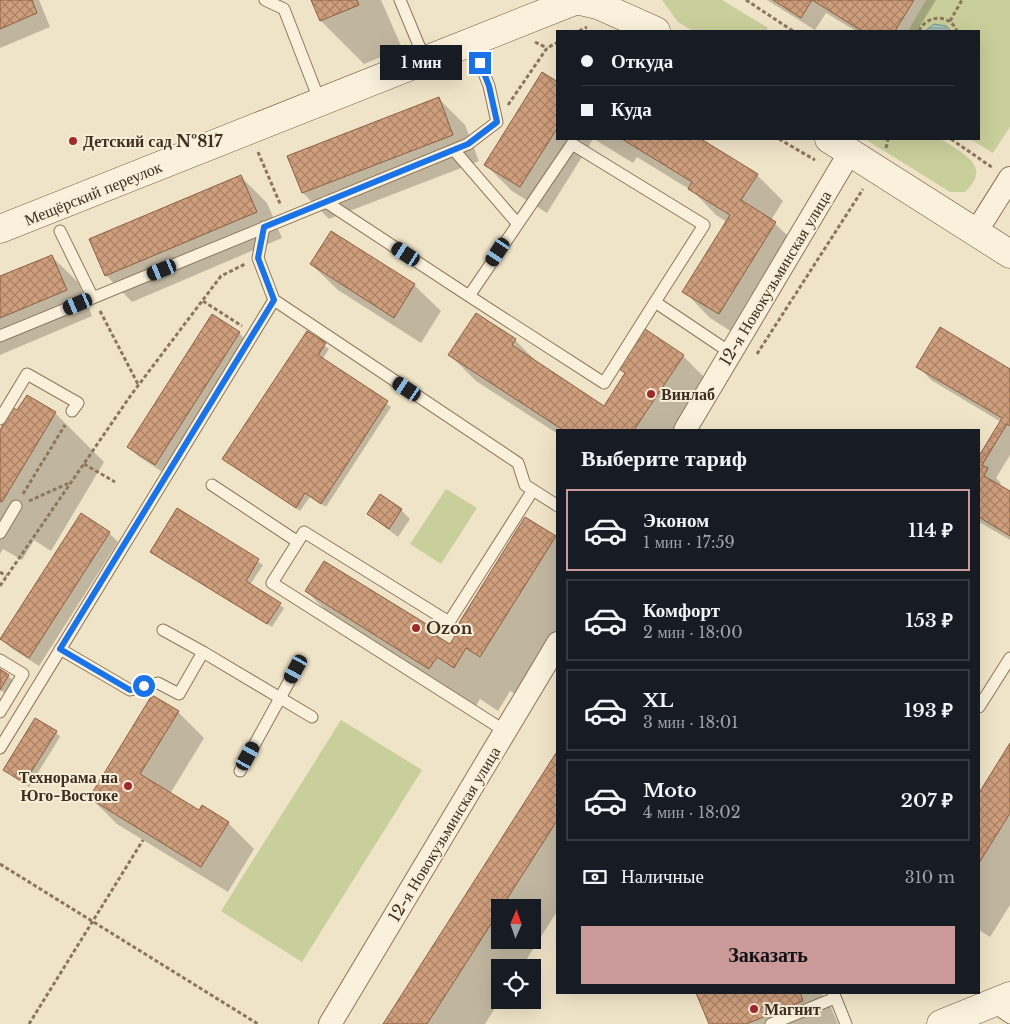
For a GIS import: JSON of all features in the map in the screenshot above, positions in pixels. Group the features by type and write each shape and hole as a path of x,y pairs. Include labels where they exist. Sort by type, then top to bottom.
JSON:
{"street":[{"name":"Мещёрский переулок","path":"0,230 576,0 598,5 629,17 654,30"},
{"path":"642,0 663,30"},
{"path":"840,145 1010,254"},
{"name":"12-я Новокузьминская улица","path":"686,429 731,353 840,145"},
{"path":"976,232 1010,179"},
{"name":"12-я Новокузьминская улица","path":"330,1024 556,646"},
{"path":"941,1024 1003,1006"}],"lane":[{"path":"265,0 284,9 320,102"},
{"path":"400,0 425,60"},
{"path":"0,336 468,144 497,122 489,86 472,42"},
{"path":"326,202 469,296 604,383 704,225 572,144 469,296"},
{"path":"454,150 517,223"},
{"path":"264,227 258,258 274,300 518,464 525,485 556,505"},
{"path":"60,231 93,298"},
{"path":"0,748 274,300"},
{"path":"655,302 731,353"},
{"path":"0,419 27,374 78,403 72,411"},
{"path":"212,485 298,542"},
{"path":"505,731 272,582 304,532 449,622 533,490"},
{"path":"0,533 16,506"},
{"path":"163,630 312,717"},
{"path":"60,649 130,690 158,683 179,694 203,652"},
{"path":"980,705 1010,658"},
{"path":"0,660 23,674 0,712"},
{"path":"240,771 296,669"},
{"path":"771,1024 834,995 846,1024"}],"path":[{"path":"746,0 791,30"},
{"path":"950,21 962,0"},
{"path":"920,30 926,22 934,19 950,21 957,30"},
{"path":"534,42 547,48"},
{"path":"497,122 547,48 556,43"},
{"path":"952,140 1010,179"},
{"path":"258,152 286,218"},
{"path":"756,355 867,184"},
{"path":"0,586 69,483 221,276 258,258"},
{"path":"93,298 139,386"},
{"path":"203,301 254,334"},
{"path":"16,506 72,411"},
{"path":"84,464 115,482"},
{"path":"16,506 69,483"},
{"path":"0,572 6,576"},
{"path":"29,1024 143,840"},
{"path":"0,864 258,1024"}],"green space":[{"path":"662,0 722,0 768,28 766,30 691,30 678,22"},
{"path":"926,0 1010,0 1010,127 993,153 972,140 980,140 980,30 909,30"},
{"path":"867,140 941,140 947,143 972,162 976,173 975,179 965,192 950,192"},
{"path":"446,489 477,508 441,564 410,544"},
{"path":"341,720 422,770 302,962 221,911"}],"water":[{"path":"934,24 946,26 950,30 926,30"}],"building":[{"path":"0,0 32,0 37,13 0,29"},
{"path":"311,0 357,0 359,5 320,21"},
{"path":"773,0 812,0 801,18"},
{"path":"812,0 914,0 896,30 860,30"},
{"path":"542,72 556,81 556,130 520,187 484,165"},
{"path":"439,97 453,135 302,193 287,156"},
{"path":"624,140 703,140 758,174 741,200 776,222 719,314 682,292 730,215 688,189 692,182"},
{"path":"241,175 257,212 105,276 89,239"},
{"path":"331,231 415,284 394,318 310,264"},
{"path":"52,255 67,290 0,318 0,276"},
{"path":"476,313 516,339 512,345 604,406 625,373 619,369 645,329 684,355 635,429 561,429 448,355"},
{"path":"212,314 240,332 155,465 127,447"},
{"path":"940,327 1010,369 1010,426 1007,424 982,465 988,468 984,476 1010,491 1010,536 980,518 980,454 1002,418 916,367"},
{"path":"307,331 326,343 318,355 388,401 321,504 305,493 296,508 222,459"},
{"path":"27,395 56,412 2,502 0,501 0,430 13,408 17,410"},
{"path":"380,494 402,509 389,529 367,514"},
{"path":"177,508 259,559 246,581 281,603 267,624 150,552"},
{"path":"81,513 110,532 29,658 0,639"},
{"path":"525,517 556,536 480,657 466,648 454,668 437,657 429,669 305,591 324,561 428,625 425,629 450,644 462,624 459,623"},
{"path":"0,669 9,675 0,690"},
{"name":"Технорама на Юго-Востоке","path":"152,695 179,711 140,774 199,810 202,805 229,822 201,867 89,798"},
{"path":"35,718 57,731 24,783 3,770"},
{"path":"1010,743 1010,813 980,861 980,791"},
{"path":"556,753 556,822 507,899 491,899 491,924 427,1024 383,1024"},
{"path":"696,994 801,994 803,1001 746,1024 709,1024"}],"place":[{"name":"Детский сад №817","path":"73,141"},
{"name":"Винлаб","path":"651,394"},
{"name":"Ozon","path":"416,628"},
{"name":"Технорама на Юго-Востоке","path":"128,786"},
{"name":"Магнит","path":"754,1009"}],"route":[{"path":"144,686 130,690 60,649 274,300 258,258 264,227 468,144 497,122 489,86 480,63"}]}
